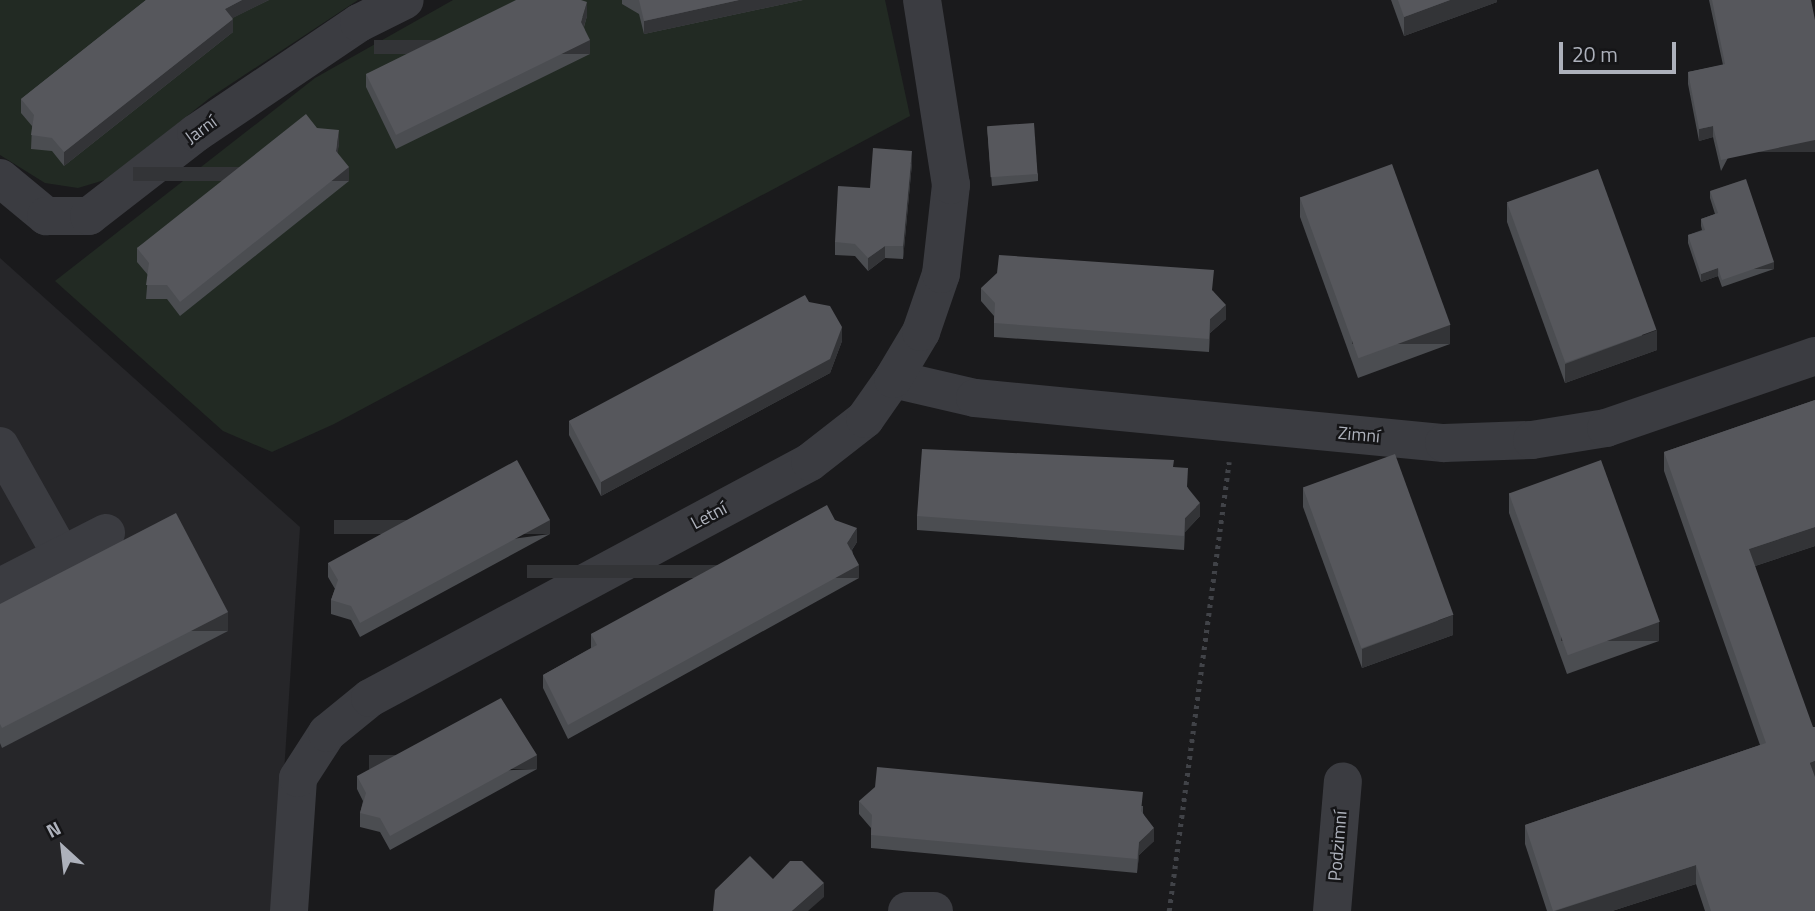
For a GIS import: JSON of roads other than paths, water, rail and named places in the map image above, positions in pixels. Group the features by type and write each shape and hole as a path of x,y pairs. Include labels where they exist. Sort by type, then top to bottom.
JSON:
{"street":[{"name":"Jarní","path":"0,178 46,216 89,216 196,133 359,23 405,0"},
{"name":"Letní","path":"289,911 298,778 327,733 370,698 810,462 865,419 894,379 921,332 941,274 950,186 922,0"},
{"name":"Zimní","path":"894,379 975,398 1444,443 1532,440 1606,428 1815,356"},
{"path":"0,446 62,555"},
{"path":"0,587 106,533"},
{"name":"Podzimní","path":"1332,911 1343,781"},
{"path":"907,911 934,911"}]}
